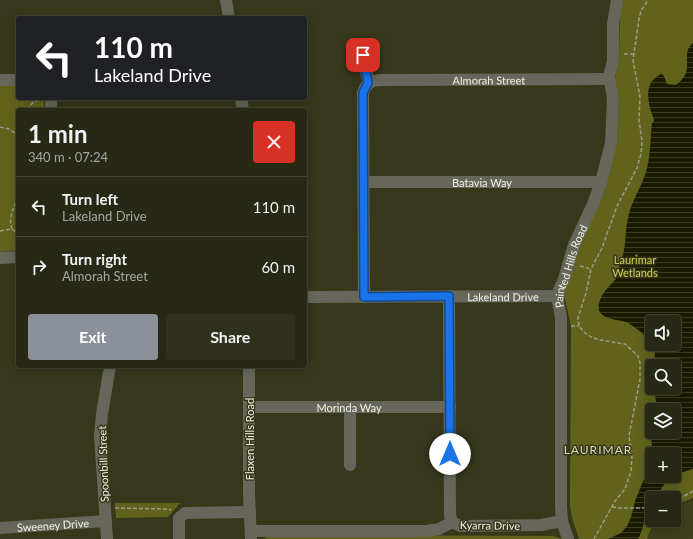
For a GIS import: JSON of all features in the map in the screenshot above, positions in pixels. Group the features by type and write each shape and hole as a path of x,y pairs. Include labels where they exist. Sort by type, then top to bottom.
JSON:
{"street":[{"path":"226,0 229,16"},
{"name":"Painted Hills Road","path":"568,539 562,521 560,496 561,317 557,296 564,279 574,244 594,204 609,153 614,98 609,79 613,61 613,24 618,0"},
{"path":"363,46 364,63 368,83 363,93 364,297"},
{"name":"Almorah Street","path":"368,83 374,80 609,79"},
{"path":"0,80 16,80"},
{"name":"Batavia Way","path":"364,182 601,182"},
{"path":"0,258 16,257"},
{"name":"Kyarra Drive","path":"449,296 450,515 452,522 460,526 534,525 562,521"},
{"name":"Lakeland Drive","path":"307,297 557,296"},
{"name":"Spoonbill Street","path":"107,539 100,436 110,368"},
{"name":"Flaxen Hills Road","path":"249,368 251,535"},
{"path":"350,407 350,465"},
{"name":"Morinda Way","path":"249,408 450,407"},
{"path":"179,539 179,518 188,512 250,512"},
{"name":"Sweeney Drive","path":"0,528 105,515"},
{"path":"251,535 426,531 439,530 452,522"}],"path":[{"path":"594,539 612,507 625,488 631,472 632,458 629,436 640,379 640,363 638,356 625,344 590,337 579,326 578,318 586,293 591,269 602,248 617,206 638,168 642,141 639,120 640,97 633,60 641,11 648,0"},
{"path":"28,108 30,104 37,100 51,102"},
{"path":"0,127 16,132"},
{"path":"16,203 10,224 12,229 16,232"},
{"path":"0,231 12,229"},
{"path":"681,499 693,492"},
{"path":"612,507 645,508"},
{"path":"105,515 113,508 166,509 183,514"}],"shaded area":[{"path":"693,43 693,469 681,473 681,447 652,447 651,439 681,439 681,403 656,403 655,395 681,395 681,359 655,359 654,351 681,351 681,315 645,315 645,336 635,327 624,321 608,318 603,315 600,312 599,307 603,293 618,276 624,250 629,212 648,166 652,123 654,121 651,112 648,90 652,81 661,74 664,76 667,84 676,85 684,77 687,69 687,53"},
{"path":"645,476 645,483 666,483 660,491 645,491 645,519 638,539 608,539 621,533 627,526"},
{"path":"693,500 693,539 647,539 651,527 681,527 681,504"}],"green space":[{"name":"Laurimar Wetlands","path":"623,0 693,0 693,498 681,503 681,491 645,491 645,527 651,527 647,539 579,539 572,518 570,505 571,327 564,294 575,258 617,142 619,98 615,79 619,62 620,10"},
{"path":"0,86 16,86 16,100 44,100 44,108 16,108 16,250 0,252"},
{"path":"115,503 180,503 168,517 116,518"},
{"path":"272,535 553,536 562,539 263,539"}],"district":[{"name":"LAURIMAR","path":"598,449"}],"route":[{"path":"363,55 368,83 363,93 364,297 449,296 450,454"}]}
